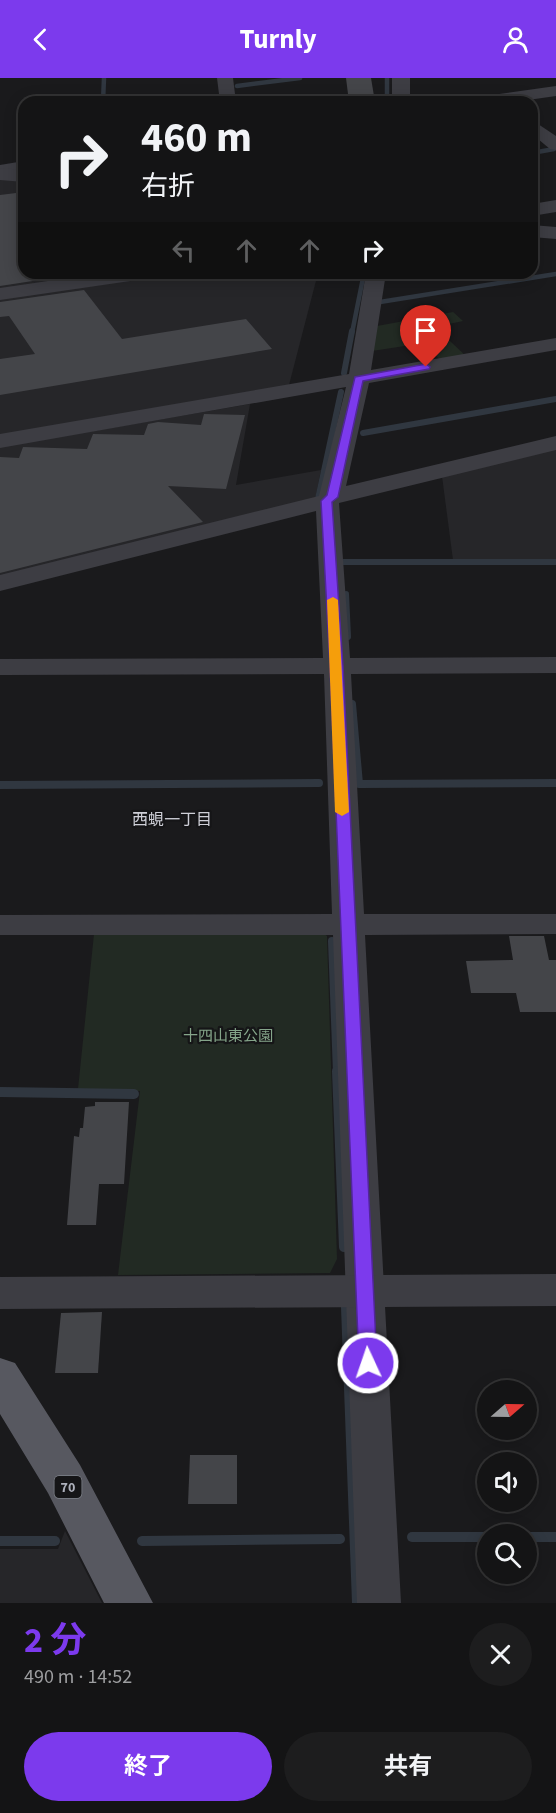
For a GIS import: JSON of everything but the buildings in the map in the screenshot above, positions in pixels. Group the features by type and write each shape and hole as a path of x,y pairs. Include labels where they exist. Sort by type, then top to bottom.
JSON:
{"main road":[{"name":"70","path":"0,1376 64,1479 129,1603"}],"street":[{"path":"225,78 227,96"},
{"path":"401,78 401,96"},
{"path":"527,96 556,91"},
{"path":"538,130 556,145"},
{"path":"0,172 18,168"},
{"path":"0,172 18,176"},
{"path":"538,209 556,206"},
{"path":"538,232 556,234"},
{"path":"0,294 103,279"},
{"path":"375,279 359,379 329,499 346,925 379,1603"},
{"path":"0,441 556,344"},
{"path":"0,583 329,499 555,445"},
{"path":"0,667 556,665"},
{"path":"0,925 556,924"},
{"path":"0,1293 556,1290"}],"shaded area":[{"path":"0,179 18,180 18,279 86,279 0,292"},
{"path":"122,279 316,279 289,385 0,435 0,298"},
{"path":"250,404 236,485 321,470 315,500 0,579 0,447"},
{"path":"547,450 556,450 556,559 453,560 442,476"},
{"path":"65,1531 102,1603 0,1603 0,1549 58,1549"}],"green space":[{"path":"453,312 463,321 435,327 467,357 441,361 424,343 372,351 377,326"},
{"name":"十四山東公園","path":"323,933 327,936 337,1259 330,1273 118,1275 140,1091 78,1089 94,934"}],"waterway":[{"path":"103,96 104,78"},
{"path":"237,86 300,78"},
{"path":"387,78 387,96"},
{"path":"538,152 554,149"},
{"path":"538,277 556,274"},
{"path":"352,333 363,279"},
{"path":"380,302 525,279"},
{"path":"344,373 352,331"},
{"path":"318,499 341,392"},
{"path":"363,433 556,399"},
{"path":"343,562 556,562"},
{"path":"346,594 348,637"},
{"path":"352,704 359,784 556,783"},
{"path":"0,785 319,783"},
{"path":"332,941 337,1073"},
{"path":"337,1071 344,1247"},
{"path":"0,1092 134,1094"},
{"path":"346,1307 357,1603"},
{"path":"412,1537 477,1537"},
{"path":"537,1537 556,1537"},
{"path":"142,1541 340,1539"},
{"path":"0,1541 55,1541"}],"slow traffic":[{"path":"333,600 342,812"}],"district":[{"name":"西蜆一丁目","path":"172,819"}],"route":[{"path":"368,1363 346,925 337,666 327,501 332,497 359,379 426,367"}]}
